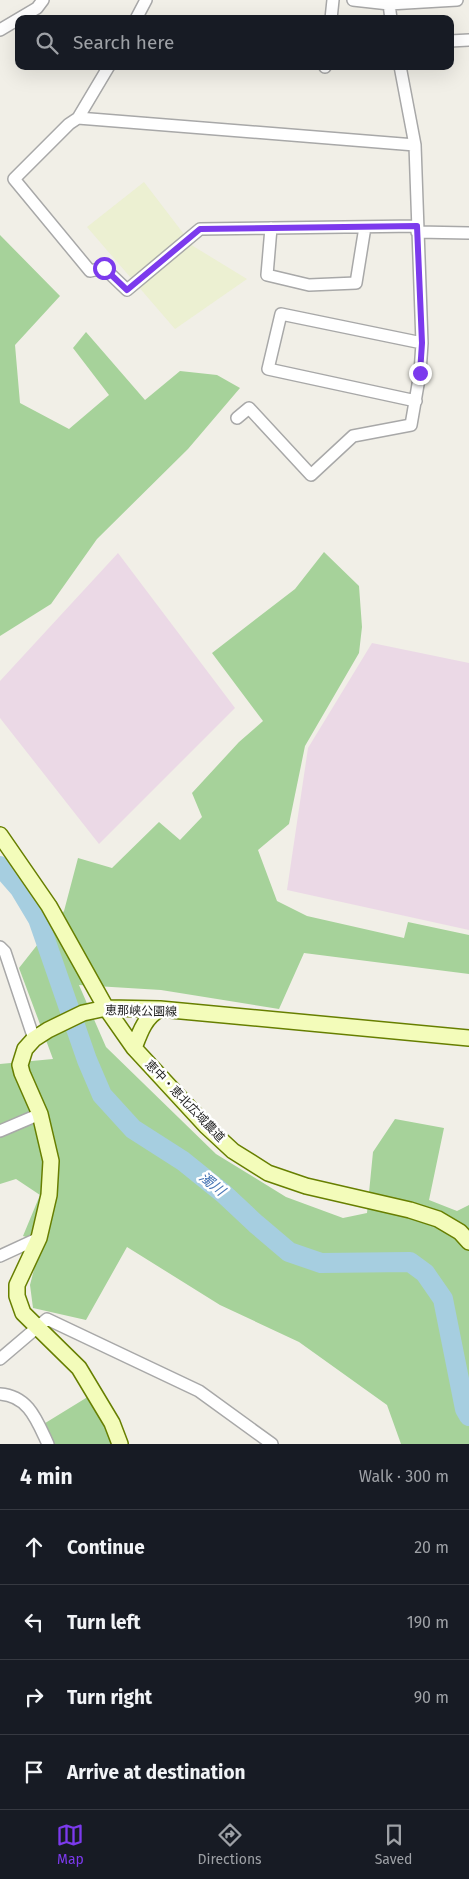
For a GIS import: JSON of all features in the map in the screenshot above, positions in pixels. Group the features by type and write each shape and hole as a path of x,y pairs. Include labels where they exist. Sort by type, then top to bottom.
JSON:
{"main road":[{"name":"恵中・恵北広域農道","path":"0,835 49,906 106,1008 134,1048 206,1126 233,1151 268,1173 306,1186 410,1210 438,1219 460,1232 469,1242"},
{"name":"恵那峡公園線","path":"120,1444 112,1423 79,1368 23,1313 17,1296 18,1285 39,1238 49,1195 51,1161 40,1114 20,1065 25,1049 34,1039 48,1030 82,1013 106,1008 160,1009 469,1038"},
{"path":"134,1048 144,1024 153,1013 160,1009"}],"street":[{"path":"25,15 37,8 43,0"},
{"path":"138,15 146,0"},
{"path":"332,15 334,0"},
{"path":"353,0 389,4 457,0"},
{"path":"389,4 391,15"},
{"path":"0,30 15,21"},
{"path":"454,41 469,40"},
{"path":"107,70 78,118 69,124 14,179 90,271 104,268 127,290 200,229 365,226 469,233"},
{"path":"237,418 249,408 311,475 353,436 411,425 416,401 422,343 415,145 401,70"},
{"path":"78,118 415,145"},
{"path":"270,228 267,275 309,285 356,283 365,226"},
{"path":"416,401 268,369 281,314 422,343"},
{"path":"0,947 5,952 34,1039"},
{"path":"0,1131 40,1114"},
{"path":"0,1256 39,1238"},
{"path":"0,1359 46,1319 199,1391 272,1444"},
{"path":"0,1394 11,1395 23,1402 33,1414 48,1444"}],"shaded area":[{"path":"118,553 235,708 99,844 0,718 0,681"},
{"path":"372,643 469,663 469,930 287,890 308,748"}],"green space":[{"path":"144,182 193,246 247,279 175,329 87,227"},
{"path":"0,235 60,296 15,345 20,403 69,429 109,395 73,348 86,332 145,400 180,371 217,375 240,388 188,449 97,539 51,604 0,636"},
{"path":"324,552 359,586 362,627 359,653 305,746 289,824 258,850 277,901 307,916 404,938 408,922 469,935 469,974 304,953 279,1009 161,990 79,985 106,1047 216,1154 286,1197 343,1218 367,1213 373,1152 395,1119 444,1128 429,1200 457,1211 469,1205 469,1444 401,1444 387,1405 299,1342 220,1305 127,1247 86,1320 33,1308 30,1285 41,1242 23,1236 40,1195 16,1179 0,1184 0,1064 53,1059 19,968 64,911 78,858 112,868 159,822 180,840 202,817 192,793 239,742 263,721 212,653 295,589"},
{"path":"99,1390 116,1444 46,1444 42,1425"}],"waterway":[{"name":"濁川","path":"0,866 20,889 38,919 87,1060 102,1095 133,1129 183,1161 224,1194 289,1252 321,1263 410,1262 425,1273 443,1299 465,1409 469,1416"}],"route":[{"path":"104,268 127,290 200,229 417,226 422,343 420,373"}]}
